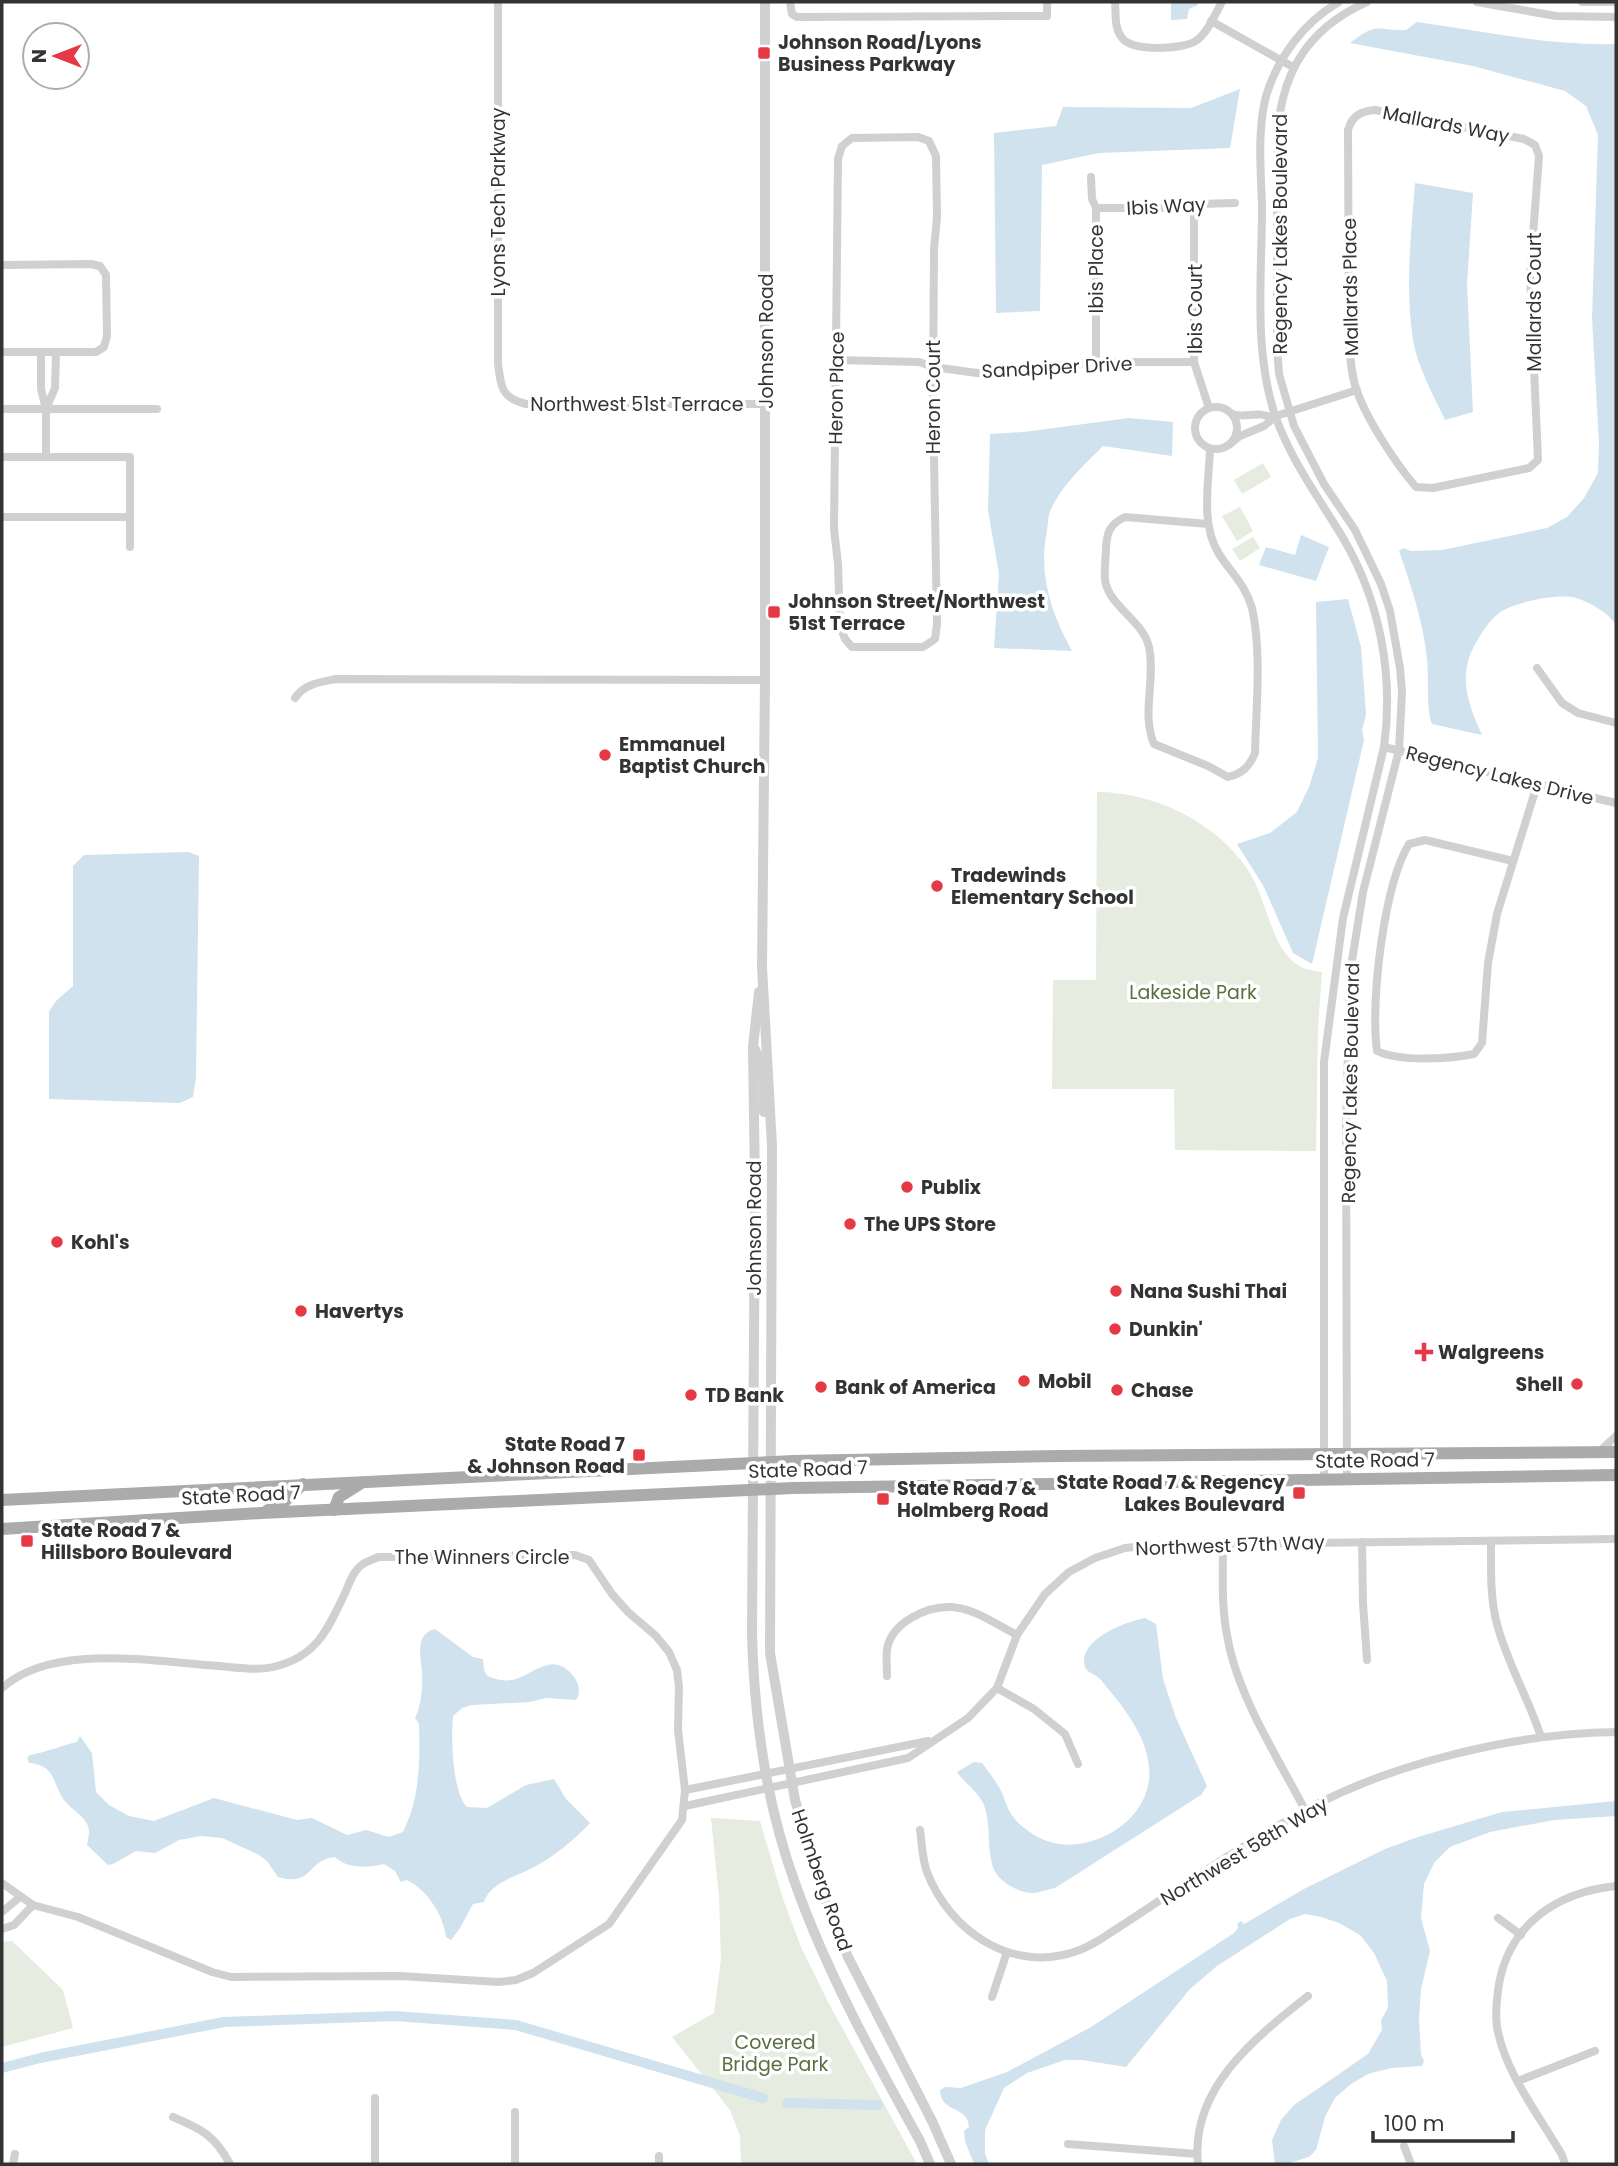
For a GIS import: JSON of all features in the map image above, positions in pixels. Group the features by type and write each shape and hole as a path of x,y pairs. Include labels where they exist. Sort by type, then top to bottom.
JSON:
{"main road":[{"name":"State Road 7","path":"2,1500 772,1462 992,1457 1616,1452"},
{"name":"State Road 7","path":"2,1529 261,1513 771,1489 1616,1475"},
{"path":"334,1510 339,1497 366,1481"},
{"path":"261,1513 284,1503 303,1485"}],"street":[{"name":"Lyons Tech Parkway","path":"498,2 498,363 503,392 510,399"},
{"name":"Johnson Road","path":"765,2 766,404 762,967 771,1120 771,1489"},
{"path":"790,2 792,14 797,17 1047,16 1047,2"},
{"path":"1115,2 1116,29 1123,41 1133,46 1178,47 1197,41 1222,2"},
{"name":"Regency Lakes Boulevard","path":"1324,1480 1324,1062 1343,918 1384,747 1387,724 1385,658 1371,598 1358,565 1293,458 1274,417 1262,342 1261,142 1266,97 1281,61 1309,24 1324,10 1339,2"},
{"name":"Regency Lakes Boulevard","path":"1347,1480 1346,1128 1350,973 1363,892 1399,750 1402,703 1400,668 1390,611 1370,559 1355,530 1312,463 1290,412 1279,374 1277,141 1278,113 1293,67 1304,50 1340,15 1367,2"},
{"path":"1477,2 1556,16 1616,17"},
{"path":"1582,2 1616,2"},
{"path":"1211,21 1293,67"},
{"name":"Mallards Way","path":"1358,115 1364,111 1375,110 1524,139 1535,145"},
{"name":"Mallards Place","path":"1358,115 1351,121 1348,130 1351,364 1357,390 1373,423 1416,487"},
{"name":"Heron Court","path":"885,648 923,647 935,639 937,624 933,501 936,156 929,141 918,137 893,138"},
{"name":"Heron Place","path":"885,648 852,647 845,639 840,626 834,529 838,159 842,146 852,138 893,138"},
{"name":"Mallards Court","path":"1416,487 1433,488 1529,468 1538,460 1530,275 1539,156 1535,145"},
{"name":"Ibis Place","path":"1091,177 1092,199 1096,208 1096,362"},
{"name":"Ibis Way","path":"1096,208 1192,208 1199,204 1236,203"},
{"name":"Ibis Court","path":"1192,208 1195,218 1195,362 1209,408"},
{"path":"2,265 100,266 106,275 107,336 104,347 96,352 2,352"},
{"path":"41,353 41,389 46,409 46,456"},
{"path":"46,409 55,388 55,353"},
{"name":"Sandpiper Drive","path":"836,360 919,362 933,367 978,373 1096,362 1195,362"},
{"path":"1274,417 1269,423 1217,450 1199,442 1195,429 1198,416 1209,408 1220,408 1243,416 1259,413 1274,417 1357,390"},
{"name":"Northwest 51st Terrace","path":"510,399 526,404 766,404"},
{"path":"2,409 157,410"},
{"path":"1229,445 1234,440 1237,426 1230,413"},
{"path":"1208,524 1125,517 1116,522 1107,533 1105,581 1112,597 1145,635 1150,650 1149,730 1154,744 1228,777 1240,774 1250,766 1255,753 1256,630 1242,582 1218,552 1208,524 1210,449"},
{"path":"2,457 130,457 130,547"},
{"path":"2,517 130,517"},
{"path":"1537,668 1562,703 1578,713 1616,723"},
{"path":"295,698 300,690 316,682 336,678 765,680"},
{"name":"Regency Lakes Drive","path":"1384,747 1616,803"},
{"path":"1513,862 1426,840 1409,844 1401,857 1388,904 1381,950 1375,1034 1377,1051 1390,1057 1461,1056 1474,1054 1482,1043 1488,963 1497,915 1537,785"},
{"name":"Johnson Road","path":"753,1490 753,1047 762,967"},
{"path":"753,1047 761,1058 764,1111 771,1120"},
{"path":"1600,1452 1616,1436"},
{"name":"Holmberg Road","path":"771,1489 769,1640 792,1784 812,1864 834,1926 951,2164"},
{"name":"Holmberg Road","path":"753,1490 753,1669 765,1772 794,1881 816,1939 930,2164"},
{"name":"Northwest 57th Way","path":"685,1806 908,1758 968,1718 998,1688 1017,1635 1045,1594 1069,1572 1095,1558 1125,1548 1153,1545 1616,1539"},
{"path":"1362,1542 1367,1660"},
{"path":"1491,1542 1496,1622 1541,1737"},
{"path":"1223,1544 1223,1606 1228,1642 1254,1711 1305,1810"},
{"name":"The Winners Circle","path":"2,1688 13,1678 42,1666 69,1660 101,1658 244,1668 275,1667 293,1661 313,1648 326,1632 352,1576 362,1565 378,1558 575,1555 589,1560 612,1594 669,1652 677,1670 679,1687 678,1730 685,1790 682,1820 609,1924 533,1973 516,1980 498,1982 400,1976 231,1977 212,1972 78,1917 33,1905 2,1883"},
{"path":"887,1676 887,1647 893,1634 907,1620 929,1609 953,1607 976,1614 1017,1635"},
{"path":"998,1688 1034,1709 1065,1734 1078,1764"},
{"name":"Northwest 58th Way","path":"1007,1952 1059,1956 1078,1951 1305,1810 1360,1785 1429,1761 1490,1746 1541,1737 1616,1732"},
{"name":"Northwest 57th Way","path":"685,1790 934,1740"},
{"path":"920,1830 926,1870 952,1915 968,1931 1007,1952 992,1997"},
{"path":"1565,2164 1504,2051 1497,2025 1501,1972 1511,1949 1527,1926 1545,1910 1568,1897 1594,1888 1616,1886"},
{"path":"2,1912 20,1897"},
{"path":"2,1930 14,1925 33,1905"},
{"path":"1498,1918 1521,1935"},
{"path":"1198,2164 1201,2126 1209,2101 1220,2080 1255,2040 1308,1996"},
{"path":"1518,2081 1595,2051"},
{"path":"375,2098 375,2164"},
{"path":"515,2112 515,2164"},
{"path":"173,2117 198,2127 211,2136 230,2164"},
{"path":"1068,2144 1197,2154"},
{"path":"1404,2146 1411,2164"},
{"path":"13,2164 15,2154"}],"green space":[{"path":"1263,463 1271,477 1242,494 1234,480"},
{"path":"1240,507 1253,531 1237,541 1222,516"},
{"path":"1253,537 1260,548 1240,561 1232,549"},
{"name":"Lakeside Park","path":"1097,792 1119,793 1161,804 1201,824 1219,838 1235,853 1255,882 1282,949 1301,967 1322,972 1318,1028 1316,1151 1175,1150 1174,1089 1052,1089 1053,980 1096,980"},
{"name":"Covered Bridge Park","path":"711,1818 760,1821 782,1896 801,1947 828,2002 917,2164 741,2164 740,2136 730,2110 672,2037 714,2013 721,1959 719,1897"},
{"path":"12,1941 63,1990 73,2028 2,2047 2,1942"}],"water":[{"path":"1171,2 1198,2 1198,5 1189,9 1187,19 1171,20"},
{"path":"1417,22 1541,40 1616,44 1616,624 1593,605 1568,597 1525,602 1499,613 1476,643 1466,671 1469,700 1482,735 1432,724 1423,631 1399,551 1403,548 1411,551 1442,550 1547,528 1567,517 1584,498 1598,473 1599,443 1592,318 1598,135 1586,106 1565,91 1473,66 1350,43 1372,29 1406,30"},
{"path":"1240,89 1230,148 1099,153 1042,165 1040,311 996,313 994,133 1056,126 1063,107 1191,108"},
{"path":"1415,183 1473,193 1467,285 1473,412 1445,420 1422,371 1413,340 1409,281"},
{"path":"1129,418 1173,422 1172,456 1103,446 1068,483 1049,514 1045,578 1052,608 1072,651 994,648 999,574 988,510 990,434"},
{"path":"1301,535 1329,547 1316,581 1259,565 1266,547 1295,555"},
{"path":"1348,599 1361,647 1366,715 1362,730 1364,740 1312,964 1293,953 1264,887 1237,844 1270,833 1297,812 1309,787 1318,758 1316,602"},
{"path":"188,852 199,856 196,1078 193,1097 180,1103 49,1099 49,1011 73,986 73,866 84,855"},
{"path":"1145,1618 1156,1624 1163,1679 1176,1718 1207,1786 1201,1795 1055,1888 1028,1893 1015,1888 994,1870 984,1805 957,1772 974,1762 982,1763 998,1786 1016,1821 1040,1838 1058,1844 1096,1840 1129,1819 1141,1804 1148,1786 1147,1755 1138,1731 1125,1710 1101,1680 1088,1671 1084,1662 1090,1646 1107,1632"},
{"path":"435,1629 473,1657 483,1659 485,1671 492,1678 511,1680 555,1664 572,1675 579,1688 576,1700 546,1698 530,1702 472,1705 462,1708 453,1716 455,1777 467,1807 487,1808 526,1785 554,1779 566,1799 590,1823 552,1856 499,1884 484,1902 473,1904 451,1940 446,1937 441,1920 427,1896 407,1880 401,1882 395,1871 384,1864 358,1866 345,1864 335,1857 319,1863 298,1879 290,1879 278,1877 267,1861 259,1855 222,1838 201,1836 179,1840 155,1853 136,1851 108,1865 87,1845 87,1824 64,1800 49,1771 38,1764 29,1763 27,1758 77,1742 80,1736 92,1753 96,1792 109,1805 129,1816 154,1821 214,1798 297,1820 312,1818 347,1835 366,1830 389,1837 403,1832 416,1793 419,1724 415,1718 422,1690 420,1647 424,1636"},
{"path":"1616,1801 1616,1816 1554,1820 1490,1832 1450,1847 1434,1863 1424,1884 1421,1918 1430,1951 1421,1989 1419,2019 1421,2055 1424,2061 1422,2066 1391,2068 1368,2074 1351,2084 1335,2098 1325,2117 1316,2150 1309,2157 1286,2164 1275,2164 1272,2140 1281,2120 1294,2105 1368,2054 1382,2030 1381,2020 1388,2008 1387,1981 1374,1953 1360,1935 1339,1923 1305,1914 1290,1919 1217,1966 1190,1989 1126,2067 1065,2060 1027,2073 1004,2088 985,2130 985,2154 989,2164 974,2164 965,2141 964,2131 969,2127 967,2120 944,2102 940,2090 945,2087 961,2088 1007,2072 1091,2027 1234,1933 1241,1921 1244,1924 1304,1889 1385,1849 1502,1812"}],"waterway":[{"path":"2,2068 224,2022 395,2016 516,2025 763,2098"},
{"path":"787,2103 878,2105"}],"place":[{"name":"Johnson Road/Lyons Business Parkway","path":"764,53"},
{"name":"Johnson Street/Northwest 51st Terrace","path":"774,612"},
{"name":"Emmanuel Baptist Church","path":"605,755"},
{"name":"Tradewinds Elementary School","path":"937,886"},
{"name":"Publix","path":"907,1187"},
{"name":"The UPS Store","path":"850,1224"},
{"name":"Kohl's","path":"57,1242"},
{"name":"Nana Sushi Thai","path":"1116,1291"},
{"name":"Havertys","path":"301,1311"},
{"name":"Dunkin'","path":"1115,1329"},
{"name":"Walgreens","path":"1424,1352"},
{"name":"Mobil","path":"1024,1381"},
{"name":"Shell","path":"1577,1384"},
{"name":"Bank of America","path":"821,1387"},
{"name":"Chase","path":"1117,1390"},
{"name":"TD Bank","path":"691,1395"},
{"name":"State Road 7 & Johnson Road","path":"639,1455"},
{"name":"State Road 7 & Regency Lakes Boulevard","path":"1299,1493"},
{"name":"State Road 7 & Holmberg Road","path":"883,1499"},
{"name":"State Road 7 & Hillsboro Boulevard","path":"27,1541"}]}
